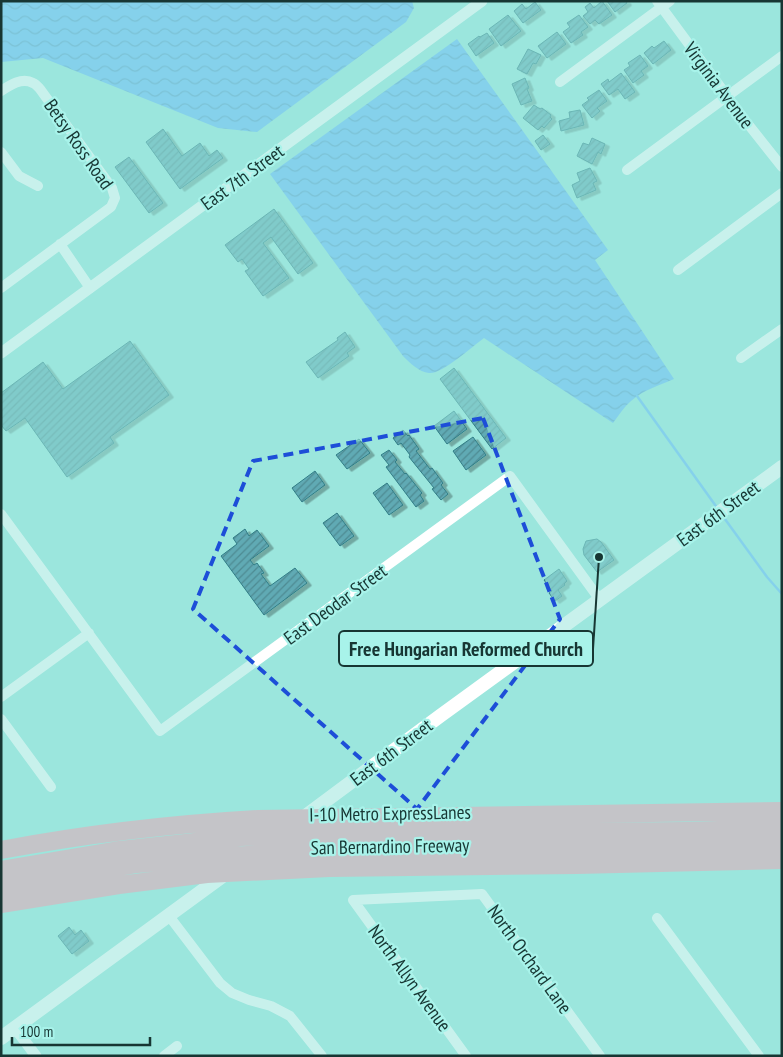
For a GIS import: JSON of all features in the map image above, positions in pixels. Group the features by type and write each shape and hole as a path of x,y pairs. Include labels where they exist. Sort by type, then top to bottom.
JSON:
{"highway":[{"name":"San Bernardino Freeway","path":"1,850 82,836 202,822 258,819 782,811"},
{"path":"104,852 202,822"},
{"name":"I-10 Metro ExpressLanes","path":"1,870 104,852 232,838 782,828"},
{"name":"I-10 Metro ExpressLanes","path":"1,887 137,864 211,857 319,851 782,843"},
{"path":"577,865 738,844"},
{"name":"San Bernardino Freeway","path":"1,904 119,885 207,874 329,868 782,860"}],"main road":[{"name":"East 6th Street","path":"1,1038 782,467"}],"street":[{"name":"East 7th Street","path":"1,353 482,1"},
{"path":"560,82 663,3"},
{"name":"Virginia Avenue","path":"663,3 727,97 782,167"},
{"path":"627,170 782,56"},
{"name":"Betsy Ross Road","path":"1,92 17,82 32,82 40,89 112,188 115,198 111,206 60,244"},
{"path":"1,152 19,176 38,186"},
{"path":"678,270 782,193"},
{"path":"2,286 60,244 90,288"},
{"path":"741,358 782,329"},
{"name":"East Deodar Street","path":"89,633 160,731 510,476 600,600"},
{"path":"1,697 89,633 3,520"},
{"path":"1,719 51,787"},
{"name":"North Orchard Lane","path":"353,900 482,894 600,1056"},
{"name":"North Allyn Avenue","path":"353,900 466,1056"},
{"path":"169,916 220,983 232,993 271,1006 290,1016 322,1056"},
{"path":"657,918 759,1056"},
{"path":"15,1028 36,1056"},
{"path":"164,1056 177,1046"}],"highlighted area":[{"path":"483,418 560,619 417,809 193,609 253,461"}],"water":[{"path":"1,1 412,1 414,8 406,22 257,132 218,128 43,58 1,62"},
{"path":"457,39 608,250 595,260 674,379 636,397 626,406 613,423 484,338 441,370 429,373 415,367 403,356 270,174"}],"building":[{"path":"602,1 612,15 599,24 595,20 590,24 583,16 588,12 585,7 590,3 594,8"},
{"path":"607,1 626,1 627,3 615,12"},
{"path":"535,2 541,10 523,23 514,11 522,4 526,9"},
{"path":"508,15 521,31 501,46 489,29"},
{"path":"579,15 588,27 581,32 583,35 571,43 563,32 570,27 567,23"},
{"path":"557,32 566,44 547,58 538,46"},
{"path":"487,33 494,43 476,56 468,44"},
{"path":"664,41 671,50 653,64 644,53 652,46 654,48"},
{"path":"528,49 541,55 536,64 533,63 527,74 517,69"},
{"path":"640,55 648,66 641,71 644,75 633,83 624,70 630,66 628,63"},
{"path":"621,73 635,92 625,99 618,89 609,95 601,84 608,79 609,82"},
{"path":"525,78 532,101 521,105 512,84"},
{"path":"599,90 607,101 597,108 600,111 592,118 582,105 589,100 587,98"},
{"path":"534,105 551,115 552,119 544,128 542,126 538,130 523,118"},
{"path":"580,110 584,125 561,131 559,121 570,118 569,112"},
{"path":"163,129 182,156 200,143 209,156 217,150 223,158 180,189 146,142"},
{"path":"543,135 550,144 541,150 535,141"},
{"path":"592,138 605,144 601,154 598,152 592,164 577,156 583,143 589,145"},
{"path":"129,157 163,203 149,213 115,167"},
{"path":"590,168 597,181 593,183 596,190 577,198 572,185 580,181 577,173"},
{"path":"274,209 313,263 298,274 271,237 263,243 289,278 263,296 245,271 249,269 242,259 238,262 225,245"},
{"path":"345,332 355,347 347,353 349,356 318,378 306,362 338,340 337,338"},
{"path":"130,341 169,395 110,437 114,443 67,477 25,418 6,431 1,425 1,393 43,362 63,389"},
{"path":"454,368 506,438 492,449 440,379"},
{"path":"454,411 467,429 447,444 434,426"},
{"path":"403,430 419,449 416,451 443,483 441,485 448,494 441,500 401,443 398,445 393,438"},
{"path":"473,437 486,455 466,470 453,451"},
{"path":"359,439 370,453 347,469 336,455"},
{"path":"389,450 397,460 395,462 422,493 420,495 424,501 416,507 386,467 389,465 381,455"},
{"path":"315,471 325,485 302,502 292,488"},
{"path":"387,483 403,505 389,515 373,493"},
{"path":"337,513 354,536 340,546 323,523"},
{"path":"245,529 249,536 257,530 269,546 250,560 254,565 257,563 264,573 261,574 270,586 295,568 307,583 264,615 221,556 237,544 233,538"},
{"path":"597,539 614,560 597,572 584,555 583,549 586,541"},
{"path":"559,569 567,581 558,590 562,596 555,601 549,593 552,591 544,580"},
{"path":"69,927 75,935 81,930 89,941 72,954 58,936"}],"waterway":[{"path":"637,396 718,509"},
{"path":"722,515 767,577 782,594"}],"place":[{"name":"Free Hungarian Reformed Church","path":"599,557"}]}
